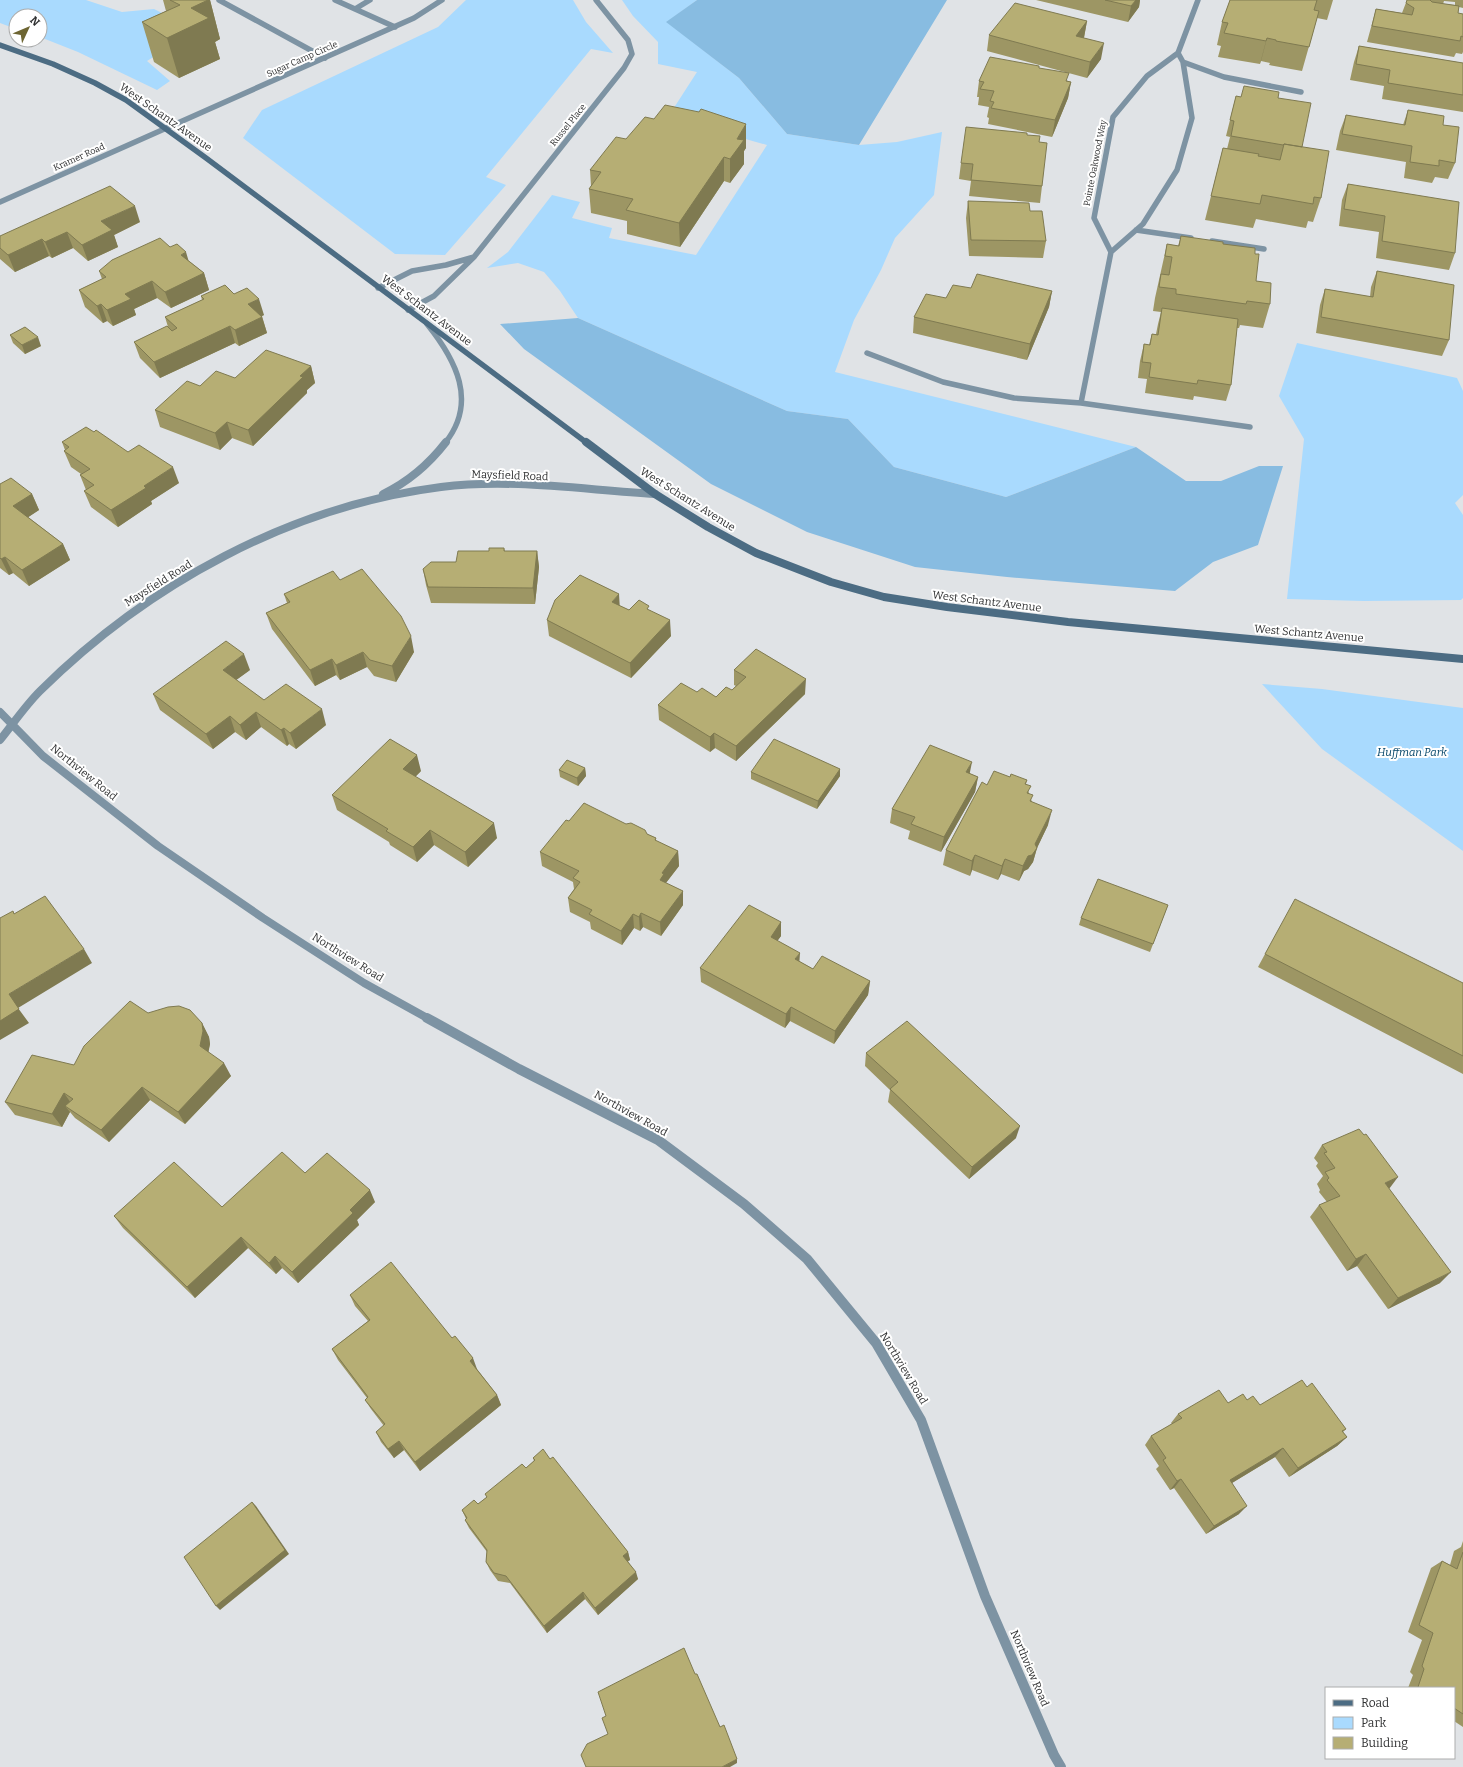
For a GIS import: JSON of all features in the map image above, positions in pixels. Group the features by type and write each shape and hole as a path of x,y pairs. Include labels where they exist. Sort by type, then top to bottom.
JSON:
{"main road":[{"name":"West Schantz Avenue","path":"0,45 53,64 95,83 126,100 655,494 708,527 756,553 831,582 884,597 946,608 1068,622 1463,659"}],"street":[{"path":"219,0 325,58"},
{"path":"335,0 395,27"},
{"path":"355,9 370,0"},
{"name":"Sugar Camp Circle","path":"164,128 395,27 414,18 442,0"},
{"name":"Russel Place","path":"474,257 624,68 632,54 628,40 596,0"},
{"path":"1081,403 1110,252 1143,224 1177,170 1192,118 1183,62 1178,53 1198,0"},
{"name":"Pointe Oakwood Way","path":"1110,252 1094,218 1113,117 1147,76 1178,53"},
{"path":"1183,62 1224,77 1300,92"},
{"name":"Kramer Road","path":"0,202 164,128"},
{"path":"1136,230 1198,239"},
{"path":"1206,240 1264,249"},
{"path":"378,288 412,271 446,265 474,257"},
{"path":"408,310 434,296 474,257"},
{"name":"Maysfield Road","path":"366,501 402,484 427,464 452,434 462,410 461,385 451,356 425,322"},
{"path":"867,353 943,382 1014,398 1081,403 1250,428"},
{"name":"Maysfield Road","path":"0,740 11,724 64,668 121,620 183,579 254,542 308,519 366,501 420,490 483,484 655,494"},
{"name":"Northview Road","path":"0,712 44,756 143,835 264,918 364,982 519,1069 658,1140 744,1204 807,1259 876,1343 921,1420 986,1596 1054,1755 1061,1767"}],"green space":[{"path":"0,0 86,0 122,12 154,9 188,26 173,45 147,61 170,81 157,90 78,52 48,40 48,8 8,8 8,26 0,23"},
{"path":"466,0 573,0 586,22 613,53 591,49 486,177 506,185 445,255 395,254 243,138 262,110 438,27"},
{"path":"622,0 697,0 667,22 739,78 787,134 859,145 897,142 942,132 934,195 895,238 881,270 854,320 835,372 1136,447 1006,497 894,467 848,419 787,411 578,318 560,291 544,272 518,263 487,268 508,252 552,195 580,202 572,218 612,228 609,238 696,255 767,145 668,117 697,72 658,64 658,42 633,16"},
{"path":"1297,343 1457,378 1463,391 1463,495 1455,503 1463,515 1463,598 1461,600 1364,601 1287,599 1304,439 1279,396"},
{"name":"Huffman Park","path":"1262,684 1322,689 1463,708 1463,851 1322,749"}],"shaded area":[{"path":"697,0 947,0 859,145 787,134 739,78 666,22"},
{"path":"578,318 787,411 848,419 894,467 1006,497 1136,447 1186,481 1221,481 1259,466 1283,466 1258,545 1213,562 1175,591 1007,577 915,567 807,532 711,484 524,349 500,324"}],"building":[{"path":"170,0 208,0 191,8 209,18 167,38 142,22 180,5"},
{"path":"1105,0 1136,0 1131,6"},
{"path":"1230,0 1317,0 1314,10 1319,11 1309,47 1267,38 1266,41 1224,33 1228,23 1222,22"},
{"path":"1407,0 1430,0 1432,2 1459,6 1458,13 1463,14 1463,37 1461,36 1460,41 1372,26 1376,9 1412,15 1414,8 1406,3"},
{"path":"1015,3 1087,21 1076,36 1104,43 1090,62 989,35"},
{"path":"1359,46 1463,63 1463,95 1388,83 1390,70 1356,64"},
{"path":"990,57 1069,73 1066,81 1071,82 1055,120 991,108 994,102 990,101 994,91 980,89 984,82 979,81"},
{"path":"1244,86 1279,92 1278,98 1311,103 1302,147 1231,136 1234,121 1230,120 1236,96 1241,97"},
{"path":"665,105 699,112 701,109 746,124 737,139 744,140 730,159 724,157 679,223 626,210 633,199 589,189 601,172 590,170 616,137 626,139 645,117 654,119"},
{"path":"1408,110 1444,116 1443,125 1459,127 1455,163 1439,160 1439,166 1410,162 1412,146 1342,134 1346,115 1405,125"},
{"path":"966,127 1027,133 1027,135 1040,136 1039,142 1047,143 1042,186 971,180 973,164 961,163"},
{"path":"1284,144 1329,151 1321,198 1314,197 1313,204 1262,195 1260,204 1211,196 1223,148 1259,154 1258,156 1280,160"},
{"path":"1348,184 1459,202 1455,253 1382,241 1385,216 1344,209"},
{"path":"110,186 135,206 101,221 112,230 82,245 67,232 45,242 42,239 8,255 0,248 0,236"},
{"path":"968,201 1029,203 1030,211 1042,211 1046,241 971,240"},
{"path":"1181,236 1255,248 1255,254 1259,254 1256,281 1271,283 1270,304 1247,301 1246,304 1176,294 1176,289 1159,287 1161,274 1169,275 1172,257 1165,256 1167,244 1179,246"},
{"path":"160,238 170,247 177,244 186,252 181,255 204,273 165,292 152,281 125,294 131,299 107,310 101,304 97,306 79,290 106,277 99,271 112,260"},
{"path":"1377,271 1454,285 1449,340 1321,317 1325,289 1373,297"},
{"path":"977,274 1052,291 1030,344 914,317 926,294 946,298 953,285 971,288"},
{"path":"225,285 234,294 247,288 259,299 248,304 262,317 235,330 230,326 154,362 134,342 167,326 172,331 177,328 165,317 204,299 201,296"},
{"path":"1162,308 1238,319 1231,385 1198,380 1197,384 1149,377 1151,363 1142,362 1144,344 1150,345 1152,334 1158,335"},
{"path":"25,327 38,337 22,345 10,335"},
{"path":"266,350 311,366 300,376 303,377 248,430 227,422 215,433 155,410 187,381 200,386 216,371 235,378"},
{"path":"86,427 94,432 96,430 128,452 139,445 173,467 144,486 146,488 111,510 84,491 94,485 80,475 90,469 64,451 69,447 62,442"},
{"path":"11,478 32,494 13,506 63,544 22,570 5,557 0,558 0,484"},
{"path":"489,548 504,548 504,551 537,551 533,588 428,587 423,569 431,562 456,562 458,551 489,551"},
{"path":"362,569 401,616 411,636 392,666 370,660 363,652 336,665 332,659 310,670 266,613 290,602 284,594 333,571 340,580"},
{"path":"580,575 619,594 612,602 629,610 639,600 649,606 647,609 670,620 630,663 547,620 555,600"},
{"path":"226,641 244,654 223,670 264,700 286,684 322,709 290,733 284,728 281,730 256,712 240,725 230,716 206,734 153,694"},
{"path":"756,649 806,679 736,746 714,733 710,737 658,705 681,683 697,692 702,688 716,697 726,687 732,690 746,677 734,670"},
{"path":"390,739 417,755 403,769 494,823 465,852 430,830 413,847 386,831 388,829 332,795"},
{"path":"774,739 840,769 818,801 751,772"},
{"path":"930,745 972,762 966,772 978,777 944,837 911,824 915,817 892,809"},
{"path":"567,760 585,768 577,778 559,770"},
{"path":"994,771 1010,777 1011,774 1027,780 1025,784 1031,786 1027,793 1033,795 1030,801 1052,810 1035,844 1037,848 1032,855 1028,856 1023,866 1005,859 1002,866 975,855 972,861 946,850 982,782 987,785"},
{"path":"584,803 626,824 631,823 645,830 647,834 656,838 655,840 678,851 662,873 664,874 660,880 683,891 660,922 641,913 639,917 633,914 621,931 589,914 592,910 568,898 580,882 573,878 579,871 540,852 566,820 569,821"},
{"path":"1098,879 1168,905 1153,944 1081,918"},
{"path":"45,896 84,949 9,994 19,1009 0,1021 0,918 13,911 14,914"},
{"path":"1295,899 1463,983 1463,1056 1265,954"},
{"path":"749,905 781,922 771,937 800,953 795,959 813,969 822,956 870,981 835,1031 791,1007 786,1014 700,968"},
{"path":"130,1001 148,1013 168,1007 179,1006 190,1010 202,1023 203,1031 200,1046 224,1063 178,1112 142,1087 101,1130 65,1106 73,1099 64,1093 52,1114 5,1102 32,1055 74,1065 84,1046"},
{"path":"907,1021 1020,1126 972,1167 890,1089 898,1082 866,1053"},
{"path":"1359,1129 1364,1135 1366,1134 1398,1177 1385,1183 1451,1272 1398,1298 1366,1254 1356,1259 1319,1205 1340,1196 1327,1180 1329,1178 1325,1172 1335,1168 1324,1153 1327,1152 1322,1145"},
{"path":"282,1152 305,1173 327,1153 370,1190 350,1210 353,1213 292,1272 275,1256 269,1263 241,1237 187,1287 114,1216 174,1162 222,1207"},
{"path":"391,1262 452,1338 455,1336 473,1358 470,1361 497,1395 415,1462 399,1441 388,1449 376,1432 385,1424 365,1400 368,1397 332,1349 370,1320 350,1295"},
{"path":"1302,1380 1307,1387 1312,1383 1346,1429 1342,1431 1347,1437 1298,1468 1283,1448 1230,1480 1247,1506 1214,1526 1181,1479 1177,1481 1163,1460 1166,1458 1151,1436 1182,1418 1178,1414 1219,1390 1228,1403 1243,1394 1247,1400 1253,1396 1260,1405"},
{"path":"543,1449 550,1459 553,1457 628,1552 623,1556 636,1572 595,1608 583,1592 544,1626 506,1576 494,1573 486,1562 487,1550 465,1520 467,1518 462,1510 474,1500 478,1504 487,1497 485,1494 522,1464 526,1468 535,1460 533,1458"},
{"path":"252,1502 285,1550 216,1606 184,1557"},
{"path":"1463,1552 1463,1714 1455,1709 1455,1687 1418,1687 1424,1669 1422,1666 1433,1633 1419,1625 1442,1561 1457,1569"},
{"path":"684,1648 720,1727 724,1725 737,1759 722,1767 586,1767 581,1755 587,1744 608,1734 602,1718 606,1716 598,1692"}]}
